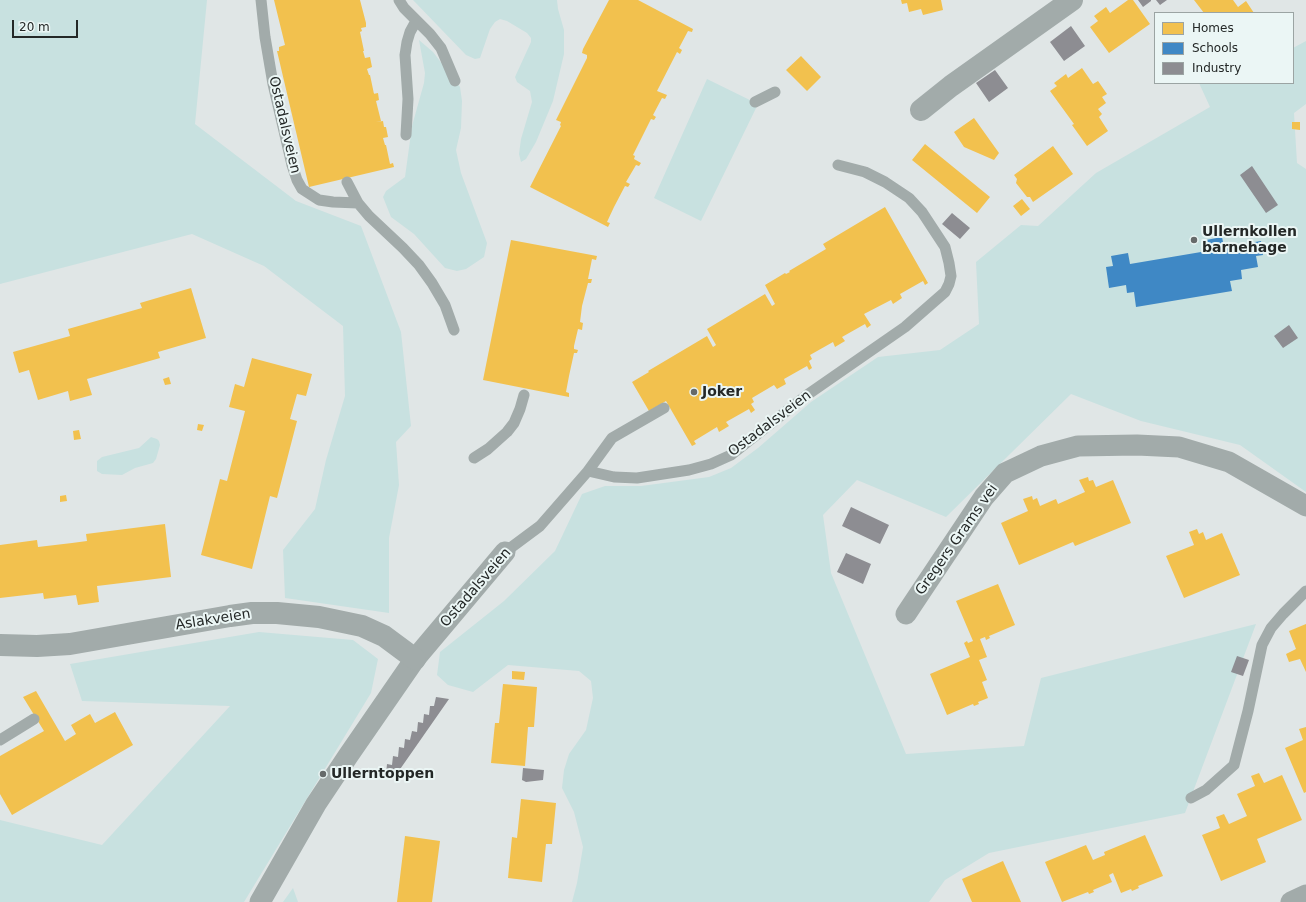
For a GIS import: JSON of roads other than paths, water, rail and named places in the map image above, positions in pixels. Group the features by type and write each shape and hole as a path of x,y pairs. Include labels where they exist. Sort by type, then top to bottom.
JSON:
{"street":[{"path":"921,110 951,86 1072,0"},
{"name":"Gregers Grams vei","path":"906,614 984,497 1005,472 1041,456 1078,446 1137,445 1179,447 1229,462 1306,506"},
{"name":"Ostadalsveien","path":"260,902 304,823 415,659 505,552"},
{"name":"Aslakveien","path":"0,645 37,646 70,644 230,616 252,613 277,613 319,616 362,626 384,636 415,659"},
{"path":"1291,902 1306,895"}],"lane":[{"name":"Ostadalsveien","path":"261,0 265,37 273,84 292,165 297,180 302,189 320,200 358,203"},
{"path":"399,0 404,8 430,34 441,48 455,82"},
{"path":"406,135 408,99 405,55 410,32 416,21"},
{"path":"755,102 775,92"},
{"name":"Ostadalsveien","path":"505,552 540,526 588,471 614,477 637,478 689,470 712,464 731,455 807,395 905,327 945,292 951,276 945,247 922,212 909,198 885,182 865,172 838,165"},
{"path":"347,182 358,203 403,248 423,271 445,305 454,330"},
{"path":"474,458 507,432 514,423 524,395"},
{"path":"588,471 612,438 664,408"},
{"path":"1192,798 1206,790 1234,765 1248,711 1262,645 1271,628 1306,591"},
{"path":"0,740 34,719"}],"place":[{"name":"Ullernkollen barnehage","path":"1194,240"},
{"name":"Joker","path":"694,392"},
{"name":"Ullerntoppen","path":"323,774"}]}
